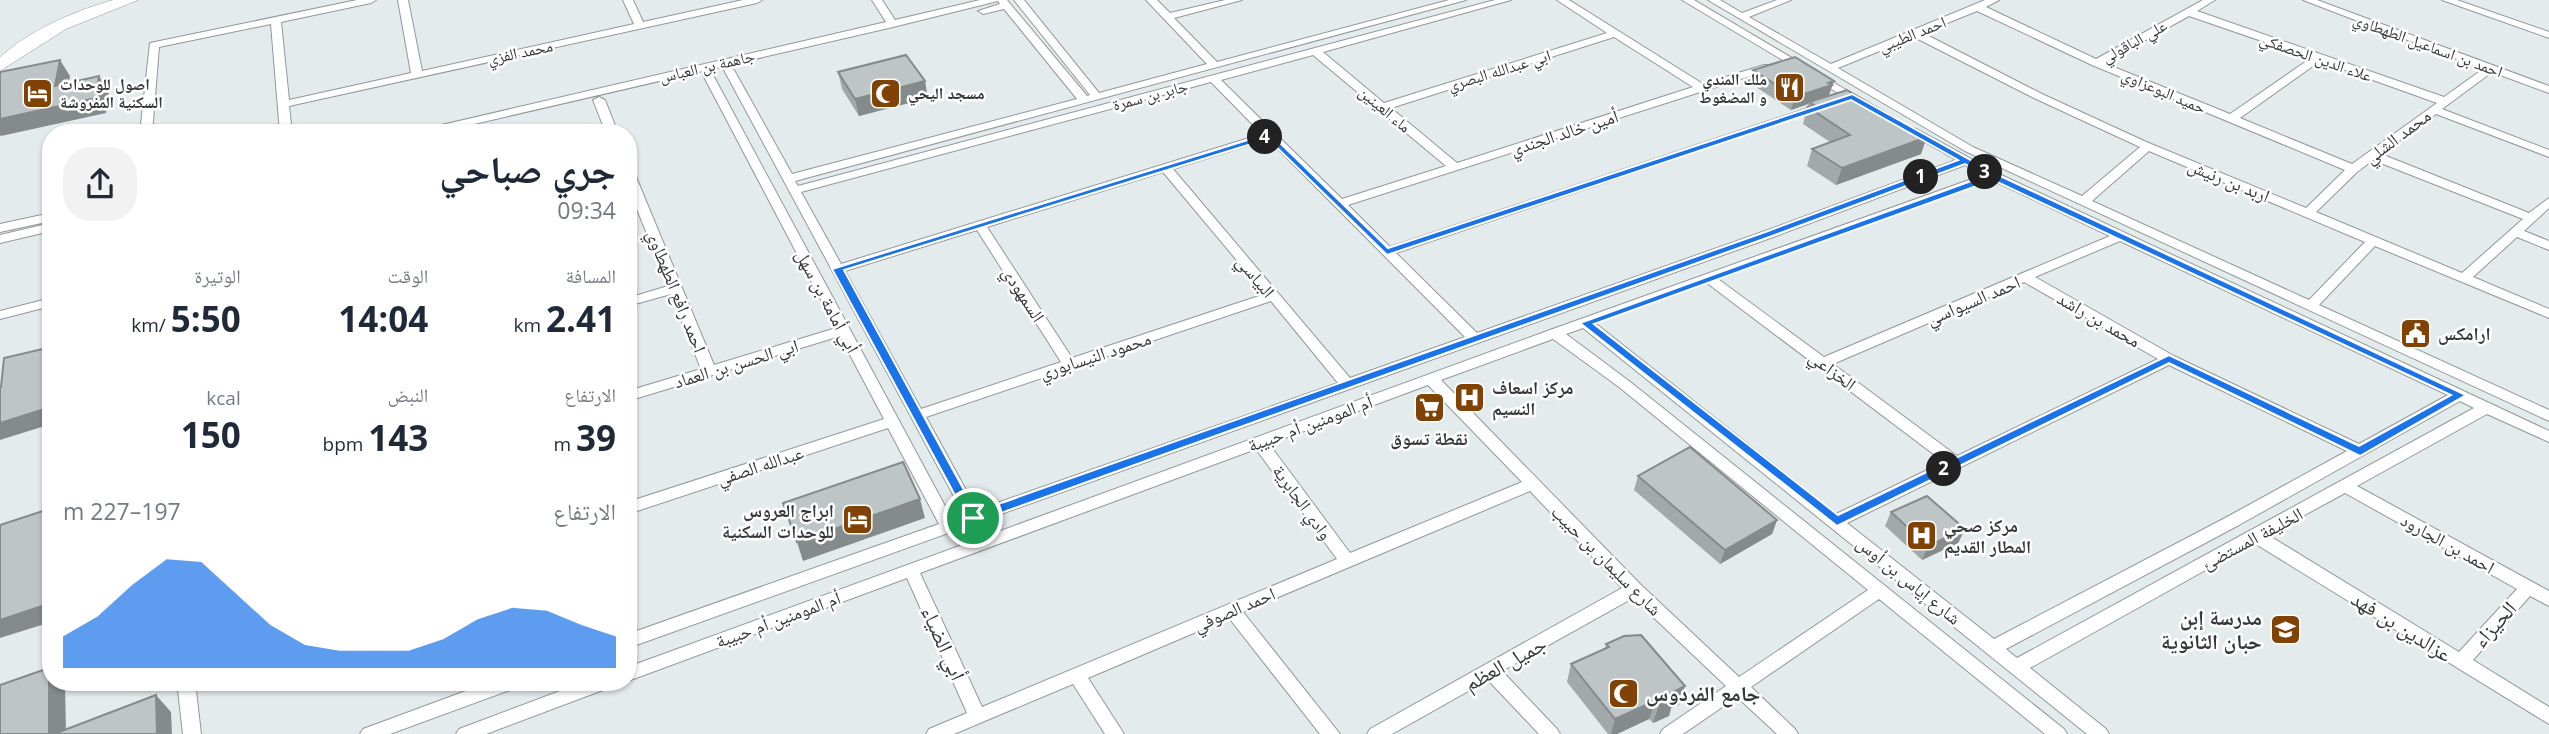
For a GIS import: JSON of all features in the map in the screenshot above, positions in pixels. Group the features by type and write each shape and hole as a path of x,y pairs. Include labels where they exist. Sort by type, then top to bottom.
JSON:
{"main road":[{"path":"0,66 16,51 51,29 130,0"}],"street":[{"path":"147,124 154,45 370,0"},
{"path":"403,0 416,75"},
{"path":"628,0 640,26"},
{"name":"محمد الفزي","path":"284,104 752,0"},
{"path":"877,0 893,24"},
{"name":"جاهمة بن العباس","path":"460,124 993,0"},
{"path":"1019,0 1097,97"},
{"path":"1151,0 1270,135 1475,339"},
{"path":"1167,17 1237,0"},
{"name":"جابر بن سمرة","path":"792,185 1214,72 1461,0"},
{"name":"جابر بن سمرة","path":"792,185 1084,100 1315,51 1506,0"},
{"path":"1562,0 1702,88"},
{"path":"1387,252 1857,100 1687,0"},
{"path":"1713,0 1969,149 2549,416"},
{"path":"1742,16 1786,0"},
{"name":"احمد الطيبي","path":"1830,68 1994,0"},
{"name":"علاء الدين الحصفكي","path":"2184,0 2193,9 2438,105 2549,154"},
{"name":"علي الباقولي","path":"2096,63 2210,0"},
{"name":"احمد بن اسماعيل الطهطاوي","path":"2308,0 2549,90"},
{"path":"2447,0 2549,35"},
{"path":"1004,3 1084,100"},
{"name":"جاهمة بن العباس","path":"495,124 1004,3"},
{"name":"حميد البوعزاوي","path":"1978,7 2096,63 2353,169"},
{"path":"276,20 285,124"},
{"name":"ابي عبدالله البصري","path":"1382,107 1615,33"},
{"name":"اربد بن رنيش","path":"1915,33 2038,96 2147,146 2549,314"},
{"name":"ماء العينين","path":"1315,51 1455,167"},
{"path":"2231,119 2318,58"},
{"name":"أمين خالد الجندي","path":"1339,204 1790,60"},
{"name":"محمد الشلي","path":"2309,212 2353,169 2491,68"},
{"name":"أبي أمامة بن سهل","path":"729,70 973,518"},
{"name":"أبي أمامة بن سهل","path":"708,75 948,527"},
{"path":"598,100 608,124"},
{"path":"1897,122 1993,176 2549,437"},
{"path":"838,269 1270,135"},
{"path":"2083,202 2147,146"},
{"path":"2372,155 2531,218"},
{"name":"أم المومنين أم حبيبة","path":"637,638 1965,161"},
{"name":"البياسي","path":"1166,168 1347,384"},
{"name":"أم المومنين أم حبيبة","path":"637,671 1555,333 1993,176"},
{"name":"احمد رافع الطهطاوي","path":"637,194 709,372"},
{"path":"2464,278 2549,202"},
{"path":"0,228 42,219"},
{"name":"السمهودي","path":"980,225 1069,364"},
{"path":"0,239 42,229"},
{"path":"2515,232 2549,246"},
{"name":"احمد السيواسي","path":"1823,363 2123,236"},
{"path":"2311,306 2374,240"},
{"name":"محمد بن راشد","path":"2027,278 2169,359 2360,451"},
{"name":"الخزاعي","path":"1710,279 1956,463"},
{"path":"637,299 675,288"},
{"name":"محمود النيسابوري","path":"917,415 1273,296"},
{"path":"0,315 42,304"},
{"name":"شارع إياس بن أوس","path":"1586,323 1837,521 2100,734"},
{"name":"ابي الحسن بن العماد","path":"637,393 844,330"},
{"name":"شارع إياس بن أوس","path":"1555,333 1624,384 2058,734"},
{"path":"1837,521 2169,359"},
{"name":"شارع سليمان بن حبيب","path":"1431,379 1634,589 1789,734"},
{"name":"الخليفة المستضئ","path":"1992,648 2460,395"},
{"name":"الخليفة المستضئ","path":"2016,667 2487,408"},
{"name":"عبدالله الصفي","path":"637,505 892,422"},
{"name":"وادي الجابرية","path":"1259,442 1348,562"},
{"name":"احمد الصوفي","path":"935,734 1532,484"},
{"name":"احمد بن الجارود","path":"2347,487 2548,597"},
{"name":"عزالدين بن فهد","path":"2256,536 2549,716"},
{"name":"أبي الضياء","path":"911,570 977,716"},
{"name":"الحيزاء","path":"2461,662 2528,587"},
{"name":"جميل العظم","path":"1376,734 1634,589"},
{"path":"1669,734 1879,591"},
{"path":"1232,610 1331,734"},
{"path":"1491,671 1551,734"},
{"path":"1077,675 1115,734"},
{"path":"187,691 192,734"},
{"path":"369,734 487,691"},
{"path":"472,733 582,691"}],"building":[{"path":"906,55 925,81 855,99 838,72"},
{"path":"1795,57 1834,81 1828,83 1832,85 1795,97 1753,70"},
{"path":"60,60 55,86 99,76 96,98 0,119 0,72"},
{"path":"1847,90 1927,137 1842,168 1812,149 1850,135 1808,107 1814,105 1809,102"},
{"path":"42,349 42,410 0,423 0,388 4,358"},
{"path":"1690,447 1777,520 1725,550 1638,476"},
{"path":"903,462 920,499 797,542 783,503"},
{"path":"1927,496 1965,529 1928,546 1891,512"},
{"path":"42,511 42,606 0,620 0,525"},
{"name":"جامع الفردوس","path":"1641,635 1685,686 1671,693 1675,698 1659,705 1655,701 1615,719 1571,664 1609,647 1606,644 1624,636"},
{"path":"42,670 42,691 49,691 49,734 0,734 0,685"},
{"path":"156,695 157,734 54,734"}],"place":[{"name":"ملك المندي و المضغوط","path":"1790,88"},
{"name":"اصول للوحدات السكنية المفروشة","path":"37,93"},
{"name":"مسجد اليحي","path":"885,93"},
{"name":"ارامكس","path":"2415,333"},
{"name":"مركز اسعاف النسيم","path":"1469,397"},
{"name":"نقطة تسوق","path":"1429,408"},
{"name":"ابراج العروس للوحدات السكنية","path":"857,520"},
{"name":"مركز صحي المطار القديم","path":"1921,535"},
{"name":"مدرسة إبن حبان الثانوية","path":"2285,629"},
{"name":"جامع الفردوس","path":"1623,693"}],"route":[{"path":"973,518 838,269 1270,135 1387,252 1852,97 1993,176 2460,395 2360,451 2169,359 1837,521 1586,323 1993,176 1965,161 1772,233 973,518"}]}
